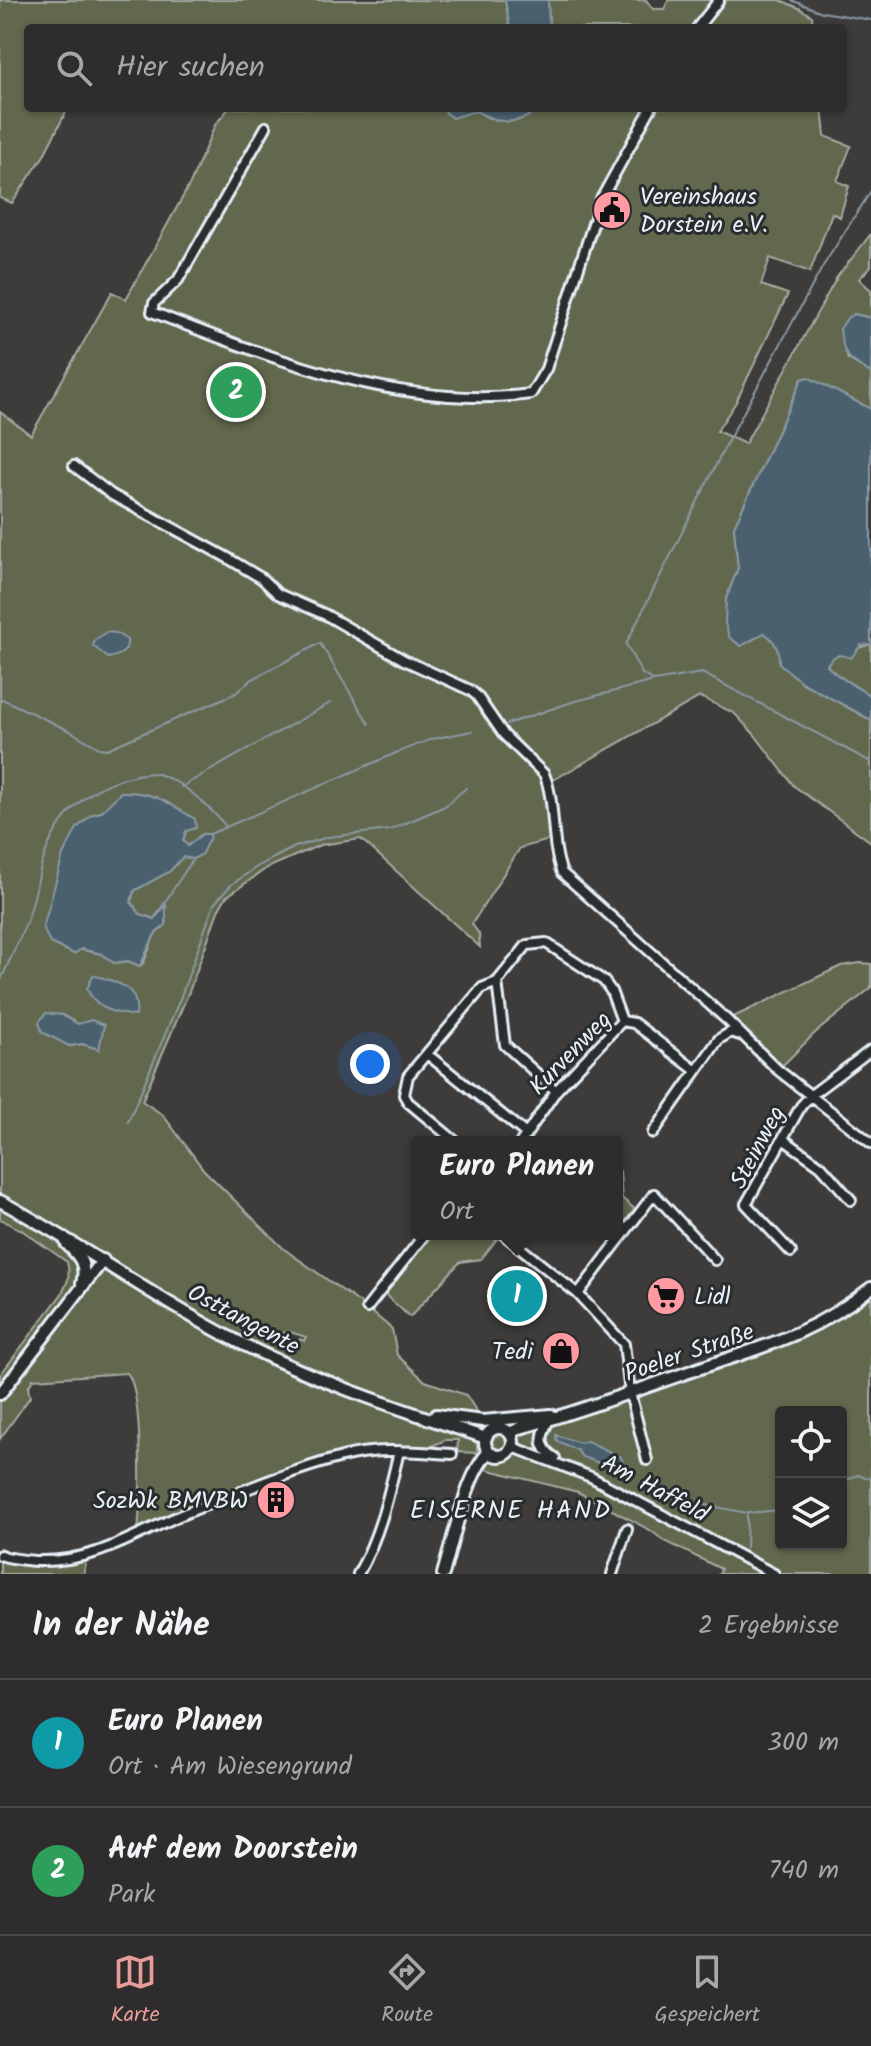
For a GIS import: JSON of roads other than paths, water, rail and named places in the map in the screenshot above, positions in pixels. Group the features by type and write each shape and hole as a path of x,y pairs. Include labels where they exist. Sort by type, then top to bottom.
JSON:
{"main road":[{"name":"Osttangente","path":"0,1201 103,1260 186,1313 304,1374 486,1438"},
{"path":"58,1233 82,1258 85,1270 81,1289"},
{"path":"0,1394 103,1260"},
{"name":"Poeler Straße","path":"510,1433 803,1332 830,1318 871,1288"},
{"path":"393,1406 483,1421 565,1413"},
{"path":"499,1428 510,1433 513,1447 502,1456 489,1452 486,1438 490,1431 499,1428"},
{"path":"443,1574 471,1483 481,1460 489,1452"}],"street":[{"path":"700,24 719,0"},
{"path":"266,127 178,280 154,303 152,312 282,361 327,373 429,394 505,398 531,394 546,369 601,199 649,112"},
{"path":"74,466 112,495 261,578 278,594 326,615 404,660 477,696 496,725 544,774 548,783 555,849 562,873 727,1020 778,1070 871,1143"},
{"path":"448,1136 416,1111 404,1095 408,1076 482,988 497,982 521,949 536,942 546,943 604,981 622,1021"},
{"path":"497,982 505,1045 556,1091"},
{"name":"Kurvenweg","path":"524,1136 556,1091 622,1021 634,1023 695,1070"},
{"path":"653,1133 719,1039 731,1032 741,1035"},
{"name":"Steinweg","path":"791,1252 746,1204 801,1106 871,1050"},
{"path":"427,1054 521,1136"},
{"path":"783,1139 821,1166 851,1200"},
{"path":"623,1235 654,1194 715,1260"},
{"path":"367,1308 420,1240"},
{"path":"510,1240 578,1294 624,1344 630,1393 647,1460"},
{"path":"578,1294 619,1240"},
{"path":"549,1420 542,1443 547,1453 566,1465"},
{"name":"Am Haffeld","path":"513,1447 566,1465 774,1574"},
{"path":"0,1555 56,1562 86,1557 118,1546 202,1506 343,1456 376,1450 452,1454"},
{"path":"358,1574 384,1517 399,1451"},
{"path":"612,1574 627,1529"}],"water":[{"path":"505,0 548,0 549,24 509,24"},
{"path":"446,112 473,112 452,118"},
{"path":"478,112 528,112 529,116 515,121"},
{"path":"854,314 871,318 871,373 852,360 843,346 840,329"},
{"path":"808,377 871,409 871,644 861,645 851,658 840,655 827,665 871,696 871,720 801,682 779,663 776,646 764,633 741,646 729,637 725,623 726,599 738,568 734,527 802,379"},
{"path":"106,632 116,633 127,640 122,653 108,658 93,646 95,640"},
{"path":"121,792 152,796 195,819 196,828 186,831 183,841 188,846 202,834 210,834 201,855 193,859 183,857 170,871 134,891 131,902 140,914 154,919 166,905 166,925 155,934 140,966 128,961 114,963 102,954 81,949 74,954 50,943 43,928 63,855 77,828 91,815 101,812"},
{"path":"93,975 125,987 134,998 136,1016 113,1012 96,1002 87,989"},
{"path":"46,1013 62,1015 78,1024 91,1020 104,1025 99,1049 82,1044 69,1046 42,1032 39,1022"},
{"path":"556,1435 580,1443 587,1441 621,1457 624,1466 616,1469 582,1457 577,1450 557,1441"}],"waterway":[{"path":"791,0 822,12 871,20"},
{"path":"654,681 642,674 626,644 728,441 823,266 871,191"},
{"path":"0,698 99,748 107,749 236,693 251,680 320,643 369,724"},
{"path":"507,724 572,702 654,681 702,673 871,762"},
{"path":"181,787 330,703"},
{"path":"210,834 396,753 432,739 472,731"},
{"path":"0,982 28,917 53,835 70,811 92,793 118,780 157,774 185,788 225,825"},
{"path":"128,1122 180,999 214,904 231,885 258,866 295,847 328,837 390,830 445,806 466,788"},
{"path":"154,919 193,859"},
{"path":"847,1480 857,1475 871,1478"},
{"path":"656,1495 747,1513 775,1511"},
{"path":"746,1547 747,1513"}],"place":[{"name":"Vereinshaus Dorstein e.V.","path":"612,210"},
{"name":"Auf dem Doorstein","path":"236,392"},
{"name":"Euro Planen","path":"517,1296"},
{"name":"Lidl","path":"666,1296"},
{"name":"Tedi","path":"561,1351"},
{"name":"SozWk BMVBW","path":"276,1500"}],"district":[{"name":"EISERNE HAND","path":"511,1509"}]}
